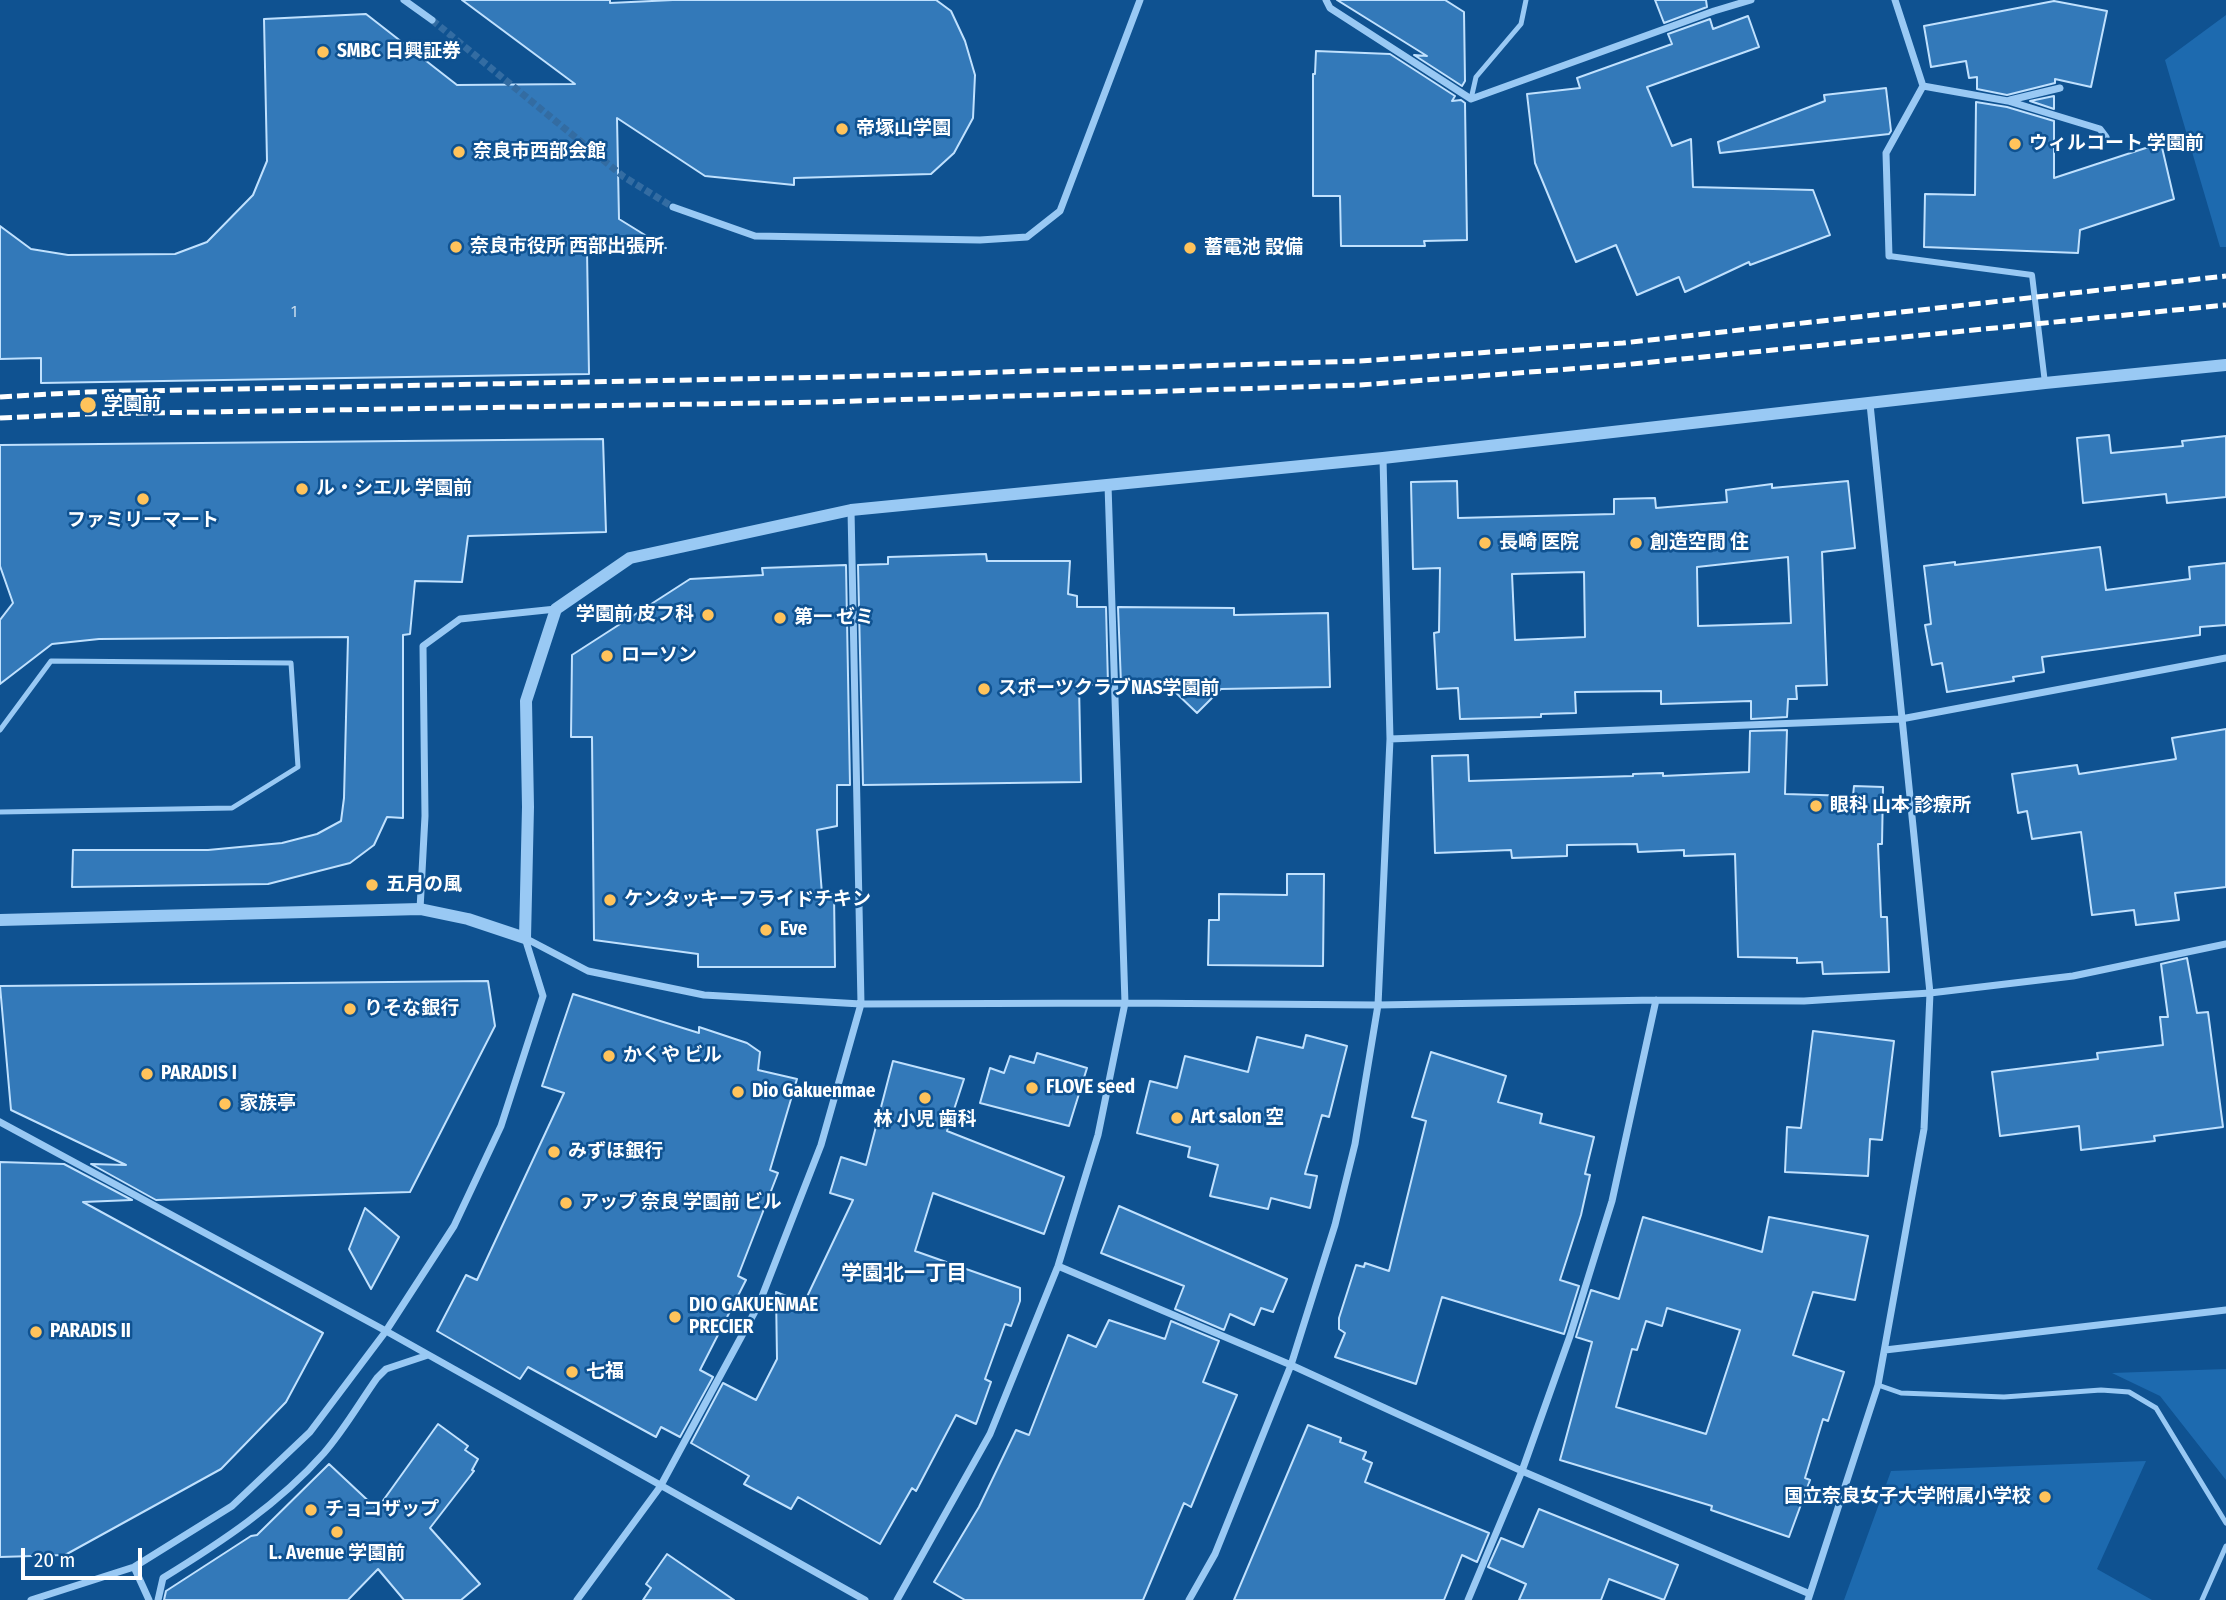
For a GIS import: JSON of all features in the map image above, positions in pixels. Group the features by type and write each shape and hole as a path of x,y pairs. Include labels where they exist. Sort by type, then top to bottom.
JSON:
{"street":[{"path":"404,0 432,20"},
{"path":"673,208 755,236 980,240 1027,237 1059,211 1140,0"},
{"path":"1326,0 1330,8 1471,99 1751,0"},
{"path":"1895,0 1923,86 1886,153 1889,256 2032,275 2045,383"},
{"path":"1923,86 2008,101 2100,129 2106,137"},
{"path":"2008,101 2060,88"},
{"path":"420,909 425,816 423,646 460,619 556,609 630,558 851,510 1383,458 2045,383 2226,366"},
{"path":"1058,1266 1291,1365 1522,1471 1809,1597 1878,1385 1924,1129 1930,993 1870,404"},
{"path":"1189,1600 1215,1554 1291,1365 1335,1225 1355,1144 1378,1005 1390,738 1383,458"},
{"path":"897,1600 990,1434 1058,1266 1098,1135 1125,1003 1108,485"},
{"path":"577,1600 660,1487 759,1304 821,1145 860,1004 851,510"},
{"path":"32,1600 134,1567 232,1506 310,1433 386,1331 454,1226 501,1126 543,996 526,938 526,701 556,609"},
{"path":"1390,738 1900,719 2226,658"},
{"path":"0,920 420,909 468,919 526,938 588,971 704,995 860,1004 1378,1005 1656,1000 1804,1001 1930,993 2073,976 2226,944"},
{"path":"1468,1600 1522,1471 1570,1336 1612,1201 1656,1000"},
{"path":"0,1122 386,1331 865,1600"},
{"path":"1885,1350 2226,1310"},
{"path":"158,1600 163,1578 275,1500 325,1452 386,1369 428,1355"},
{"path":"134,1567 149,1600"}],"lane":[{"path":"1471,99 1476,78 1521,24 1526,0"},
{"path":"0,730 51,662 291,663 298,767 232,808 0,812"},
{"path":"1878,1385 1900,1393 2004,1397 2101,1390 2129,1392 2156,1408 2226,1523"},
{"path":"2202,1600 2226,1546"}],"shaded area":[{"path":"2226,15 2226,247 2220,247 2165,60"},
{"path":"2226,1369 2226,1480 2160,1396 2112,1373"},
{"path":"2146,1461 2097,1569 2152,1600 1844,1600 1891,1471"}],"building":[{"path":"462,0 610,0 610,3 673,0 936,0 951,11 965,41 975,75 973,118 954,153 931,174 794,178 794,185 705,176 617,118 619,219 666,248 587,250 589,374 41,383 41,358 0,359 0,226 31,249 68,255 175,254 207,242 253,195 267,161 264,19 366,14 457,85 575,84"},
{"path":"1337,0 1445,0 1464,12 1465,81 1462,86 1414,55 1427,56"},
{"path":"1655,0 1706,0 1707,7 1664,23"},
{"path":"2054,1 2107,11 2091,87 2055,79 2055,83 2007,95 1977,89 1977,77 1969,78 1966,61 1931,67 1924,26"},
{"path":"1748,16 1759,47 1647,87 1672,146 1691,139 1693,187 1813,190 1830,235 1750,265 1749,262 1685,292 1679,277 1637,295 1616,245 1576,262 1535,163 1527,94 1580,88 1577,78 1672,44 1668,34 1710,19 1713,29"},
{"path":"1316,51 1390,54 1455,96 1452,101 1461,100 1465,103 1467,240 1424,241 1425,246 1341,246 1340,196 1313,196 1313,74"},
{"path":"1886,88 1891,131 1889,134 1720,153 1718,142 1825,101 1824,95"},
{"path":"2054,96 2054,109 2030,101"},
{"path":"1976,102 2007,107 2054,121 2054,178 2161,143 2174,199 2080,230 2078,253 1924,247 1925,194 1975,195"},
{"path":"2109,435 2111,453 2183,446 2182,441 2226,436 2226,497 2167,503 2166,494 2083,503 2077,438"},
{"path":"603,439 606,532 468,536 462,582 415,581 410,634 403,635 403,818 387,817 374,845 350,863 268,884 72,887 73,850 208,850 282,843 317,834 341,821 344,798 348,637 99,639 52,644 0,684 0,620 13,603 0,566 0,445"},
{"path":"1457,481 1458,518 1614,514 1614,499 1655,498 1656,508 1727,502 1726,490 1772,484 1772,488 1848,481 1855,548 1822,552 1827,685 1796,686 1797,699 1788,699 1787,717 1751,719 1751,701 1661,704 1661,691 1575,692 1576,713 1541,714 1541,717 1460,719 1458,688 1437,689 1434,633 1439,632 1440,568 1413,569 1411,482","holes":["1788,557 1791,623 1698,626 1697,567","1584,572 1585,637 1515,640 1512,574"]},
{"path":"2100,547 2106,590 2190,579 2189,567 2226,563 2226,625 2200,627 2200,635 2042,657 2044,672 2013,677 2014,681 1947,692 1942,663 1932,665 1925,625 1931,624 1924,566 1955,562 1955,565"},
{"name":"スポーツクラブNAS学園前","path":"986,554 987,561 1070,561 1068,594 1077,596 1077,607 1106,607 1108,684 1079,685 1081,782 863,785 858,565 888,564 888,557"},
{"path":"846,565 850,785 837,785 837,826 817,830 822,894 834,894 835,967 698,967 698,954 594,940 592,737 571,737 572,655 690,579 763,575 762,568"},
{"path":"1118,607 1234,608 1234,615 1328,613 1330,687 1221,689 1197,713 1172,689 1150,691 1151,684 1121,684"},
{"path":"2226,729 2226,887 2175,893 2179,920 2136,925 2134,910 2092,915 2081,832 2032,839 2027,811 2018,813 2012,774 2077,765 2079,774 2176,759 2172,738"},
{"path":"1787,730 1785,794 1853,796 1854,786 1883,787 1882,844 1878,844 1881,917 1887,917 1889,972 1823,974 1822,962 1797,963 1797,958 1738,957 1735,854 1684,856 1684,850 1638,852 1637,844 1567,845 1567,856 1512,858 1511,850 1435,853 1432,756 1468,755 1469,781 1749,772 1750,731"},
{"path":"1287,874 1324,874 1323,966 1208,965 1209,920 1219,920 1219,894 1287,895"},
{"path":"2187,958 2197,1013 2208,1012 2223,1127 2154,1136 2155,1141 2081,1150 2079,1126 2000,1136 1992,1072 2098,1059 2097,1053 2163,1045 2160,1017 2168,1017 2161,964"},
{"path":"488,981 495,1026 410,1192 156,1200 91,1164 126,1165 11,1110 0,986"},
{"path":"573,994 699,1033 699,1027 747,1043 760,1052 758,1070 797,1079 770,1170 778,1173 738,1276 746,1280 700,1370 713,1377 680,1437 661,1427 656,1437 528,1367 520,1379 437,1331 466,1275 477,1280 564,1093 542,1086"},
{"path":"1813,1031 1894,1041 1882,1140 1870,1139 1868,1176 1785,1172 1787,1127 1801,1128"},
{"path":"1306,1035 1347,1046 1329,1117 1322,1115 1305,1174 1317,1176 1310,1208 1271,1198 1268,1209 1210,1196 1218,1165 1188,1157 1190,1147 1137,1133 1150,1081 1177,1088 1185,1056 1248,1072 1257,1037 1303,1048"},
{"path":"1431,1052 1506,1076 1498,1102 1542,1114 1540,1123 1594,1137 1585,1174 1590,1175 1581,1215 1560,1280 1579,1286 1564,1334 1442,1297 1416,1384 1335,1357 1345,1333 1339,1329 1339,1318 1356,1265 1364,1267 1365,1263 1389,1271 1426,1121 1412,1117"},
{"name":"FLOVE seed","path":"1037,1053 1087,1068 1069,1126 980,1103 990,1068 1004,1073 1010,1056 1034,1063"},
{"path":"893,1061 964,1079 947,1131 1064,1177 1044,1234 933,1193 915,1251 1020,1288 1020,1301 1011,1326 1005,1324 985,1379 991,1382 976,1424 956,1415 916,1491 912,1488 880,1544 798,1497 791,1509 744,1484 749,1476 691,1443 723,1383 756,1400 777,1359 776,1292 804,1303 853,1200 830,1193 841,1157 866,1165"},
{"path":"0,1162 64,1164 132,1200 83,1202 323,1333 286,1402 221,1469 65,1555 0,1557"},
{"path":"1119,1206 1287,1279 1273,1312 1261,1308 1254,1325 1230,1314 1224,1330 1175,1309 1184,1286 1101,1253"},
{"path":"365,1208 399,1237 371,1289 349,1249"},
{"path":"1643,1217 1762,1252 1769,1217 1868,1236 1855,1300 1813,1292 1793,1355 1844,1372 1828,1421 1823,1419 1805,1478 1810,1480 1789,1537 1711,1510 1712,1506 1560,1460 1592,1342 1576,1337 1591,1290 1619,1299","holes":["1667,1308 1740,1330 1706,1434 1616,1407 1632,1349 1637,1350 1646,1321 1662,1326"]},
{"path":"1109,1320 1165,1339 1171,1321 1219,1341 1203,1382 1237,1395 1191,1507 1184,1503 1143,1600 965,1600 934,1582 979,1507 1016,1430 1029,1435 1068,1335 1096,1347"},
{"path":"438,1424 468,1446 465,1450 478,1459 472,1470 474,1471 430,1528 480,1584 461,1600 404,1600 378,1569 348,1600 164,1600 166,1591 251,1536 257,1535 329,1464 377,1509"},
{"path":"1308,1425 1341,1438 1340,1442 1366,1452 1363,1459 1372,1463 1365,1482 1489,1533 1477,1562 1462,1555 1444,1600 1234,1600"},
{"path":"1539,1509 1678,1565 1664,1600 1609,1579 1601,1600 1519,1600 1526,1584 1488,1567 1501,1538 1523,1547"},
{"path":"667,1554 734,1600 643,1600 651,1588 646,1584"}],"tunnel":[{"path":"432,20 624,177 673,207"}],"railway":[{"path":"0,397 87,392 836,377 1360,361 1623,343 2226,276"},
{"path":"0,418 85,414 825,402 1360,385 1622,365 2226,305"}],"place":[{"name":"SMBC 日興証券","path":"323,52"},
{"name":"帝塚山学園","path":"842,129"},
{"name":"ウィルコート 学園前","path":"2015,144"},
{"name":"奈良市西部会館","path":"459,152"},
{"name":"奈良市役所 西部出張所","path":"456,247"},
{"name":"蓄電池 設備","path":"1190,248"},
{"name":"学園前","path":"88,405"},
{"name":"ル・シエル 学園前","path":"302,489"},
{"name":"ファミリーマート","path":"143,499"},
{"name":"長崎 医院","path":"1485,543"},
{"name":"創造空間 住","path":"1636,543"},
{"name":"学園前 皮フ科","path":"708,615"},
{"name":"第一 ゼミ","path":"780,618"},
{"name":"ローソン","path":"607,656"},
{"name":"スポーツクラブNAS学園前","path":"984,689"},
{"name":"眼科 山本 診療所","path":"1816,806"},
{"name":"五月の風","path":"372,885"},
{"name":"ケンタッキーフライドチキン","path":"610,900"},
{"name":"Eve","path":"766,930"},
{"name":"りそな銀行","path":"350,1009"},
{"name":"かくや ビル","path":"609,1056"},
{"name":"PARADIS I","path":"147,1074"},
{"name":"FLOVE seed","path":"1032,1088"},
{"name":"Dio Gakuenmae","path":"738,1092"},
{"name":"林 小児 歯科","path":"925,1098"},
{"name":"家族亭","path":"225,1104"},
{"name":"Art salon 空","path":"1177,1118"},
{"name":"みずほ銀行","path":"554,1152"},
{"name":"アップ 奈良 学園前 ビル","path":"566,1203"},
{"name":"DIO GAKUENMAE PRECIER","path":"675,1317"},
{"name":"PARADIS II","path":"36,1332"},
{"name":"七福","path":"572,1372"},
{"name":"国立奈良女子大学附属小学校","path":"2045,1497"},
{"name":"チョコザップ","path":"311,1510"},
{"name":"L. Avenue 学園前","path":"337,1532"}],"district":[{"name":"学園北一丁目","path":"904,1274"}]}
